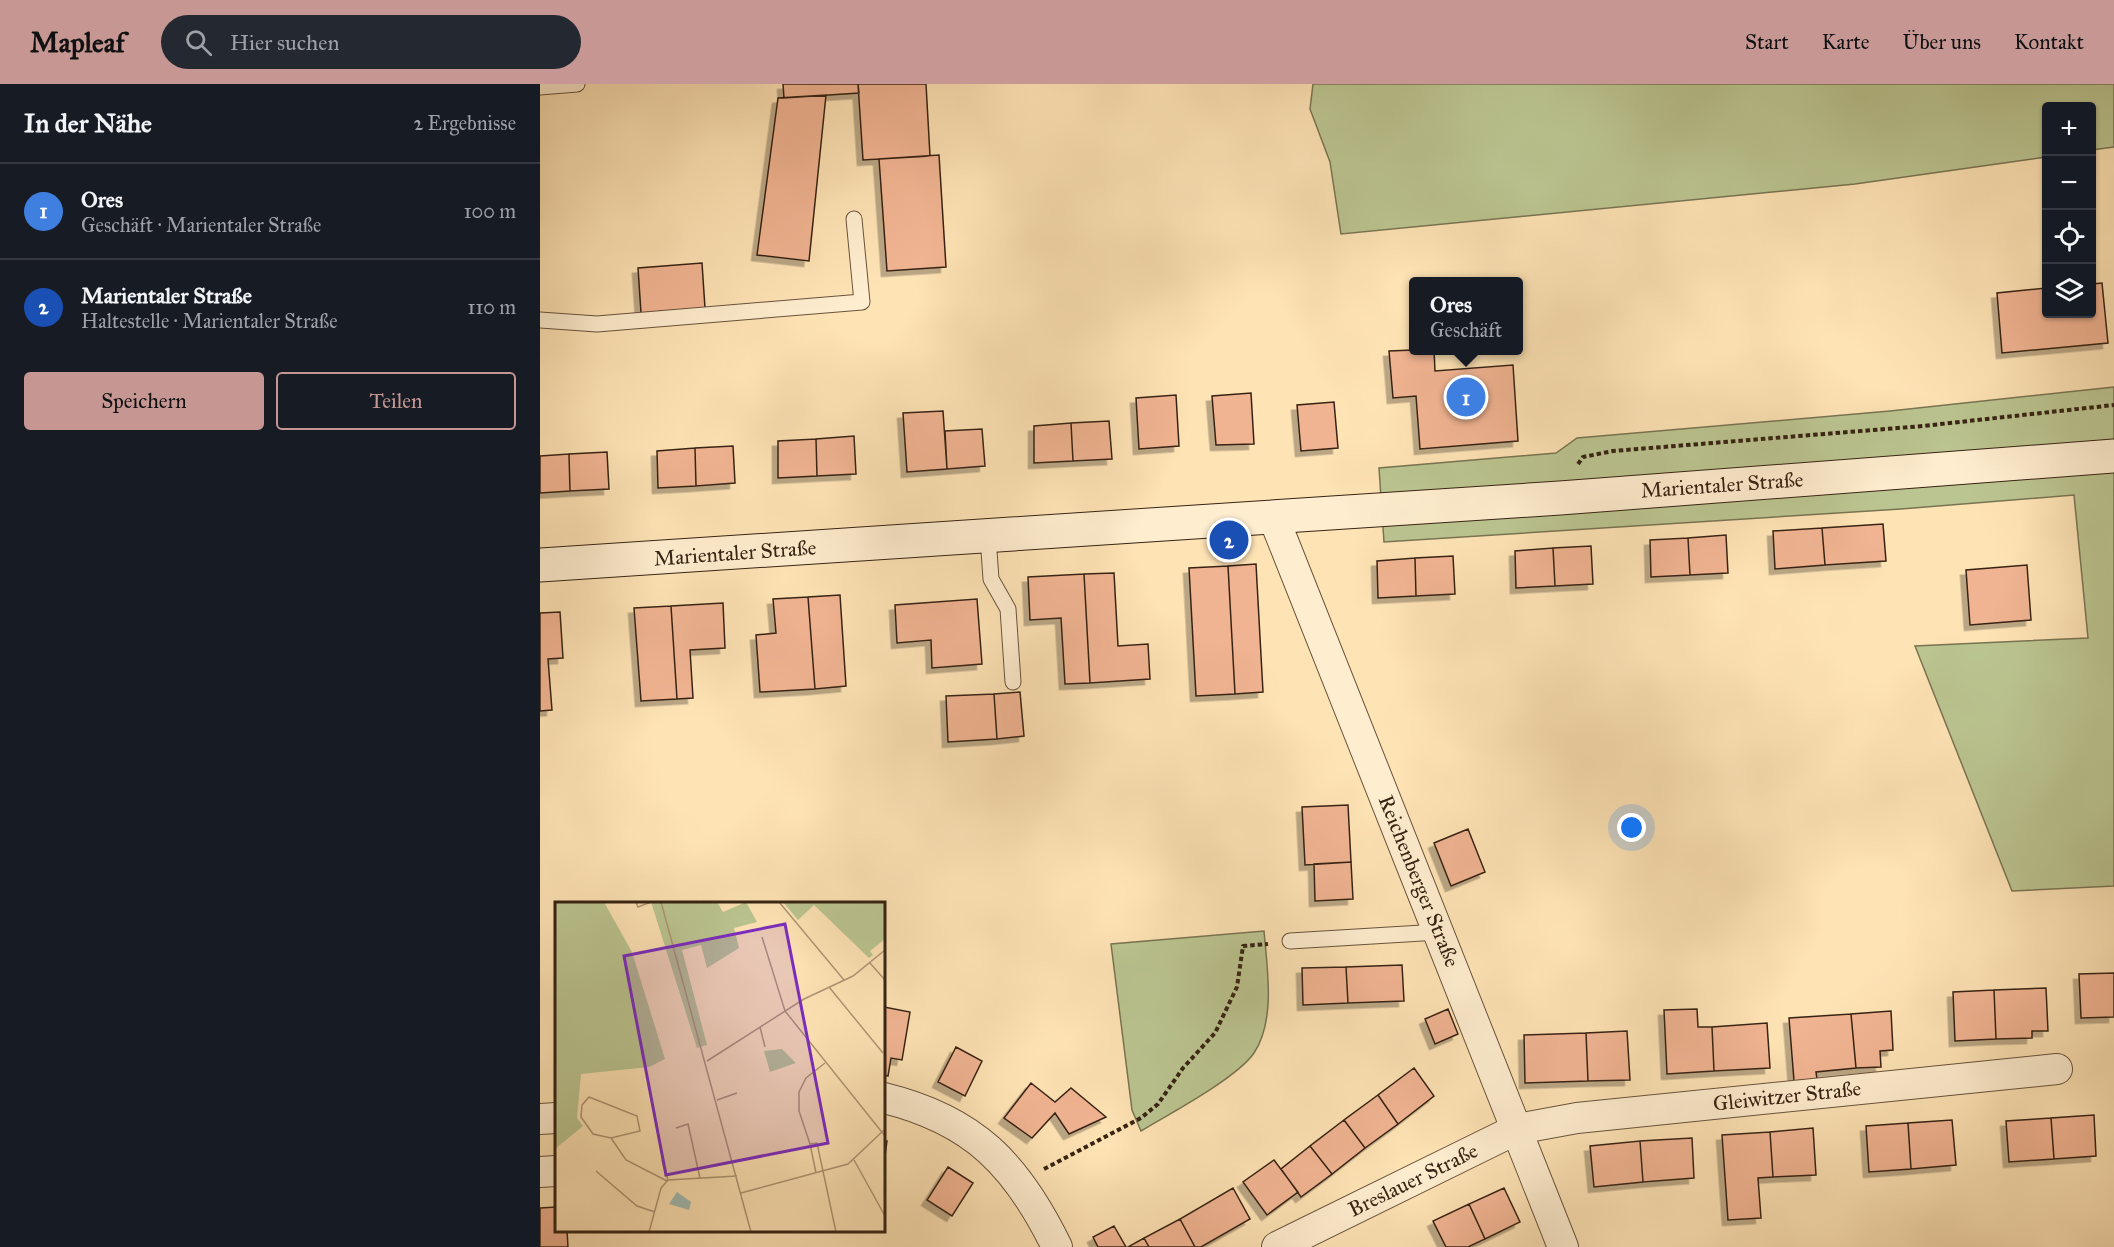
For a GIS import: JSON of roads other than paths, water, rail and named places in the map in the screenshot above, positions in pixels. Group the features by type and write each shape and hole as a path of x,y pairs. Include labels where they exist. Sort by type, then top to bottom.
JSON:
{"main road":[{"name":"Marientaler Straße","path":"540,565 1560,498 2114,456"}],"street":[{"name":"Reichenberger Straße","path":"1273,516 1563,1247"},
{"name":"Gleiwitzer Straße","path":"1517,1129 1577,1118 2057,1069"},
{"path":"885,1098 934,1114 961,1127 982,1143 1019,1183 1057,1247"},
{"path":"540,1119 555,1118"},
{"name":"Breslauer Straße","path":"1277,1247 1517,1129"},
{"path":"540,1172 555,1171"}],"lane":[{"path":"540,87 577,84"},
{"path":"540,320 597,324 862,302 854,219"},
{"path":"988,537 991,579 1008,609 1013,682"},
{"path":"1290,941 1439,932"}],"place":[{"name":"Ores","path":"1466,397"},
{"name":"Marientaler Straße","path":"1229,540"}]}
